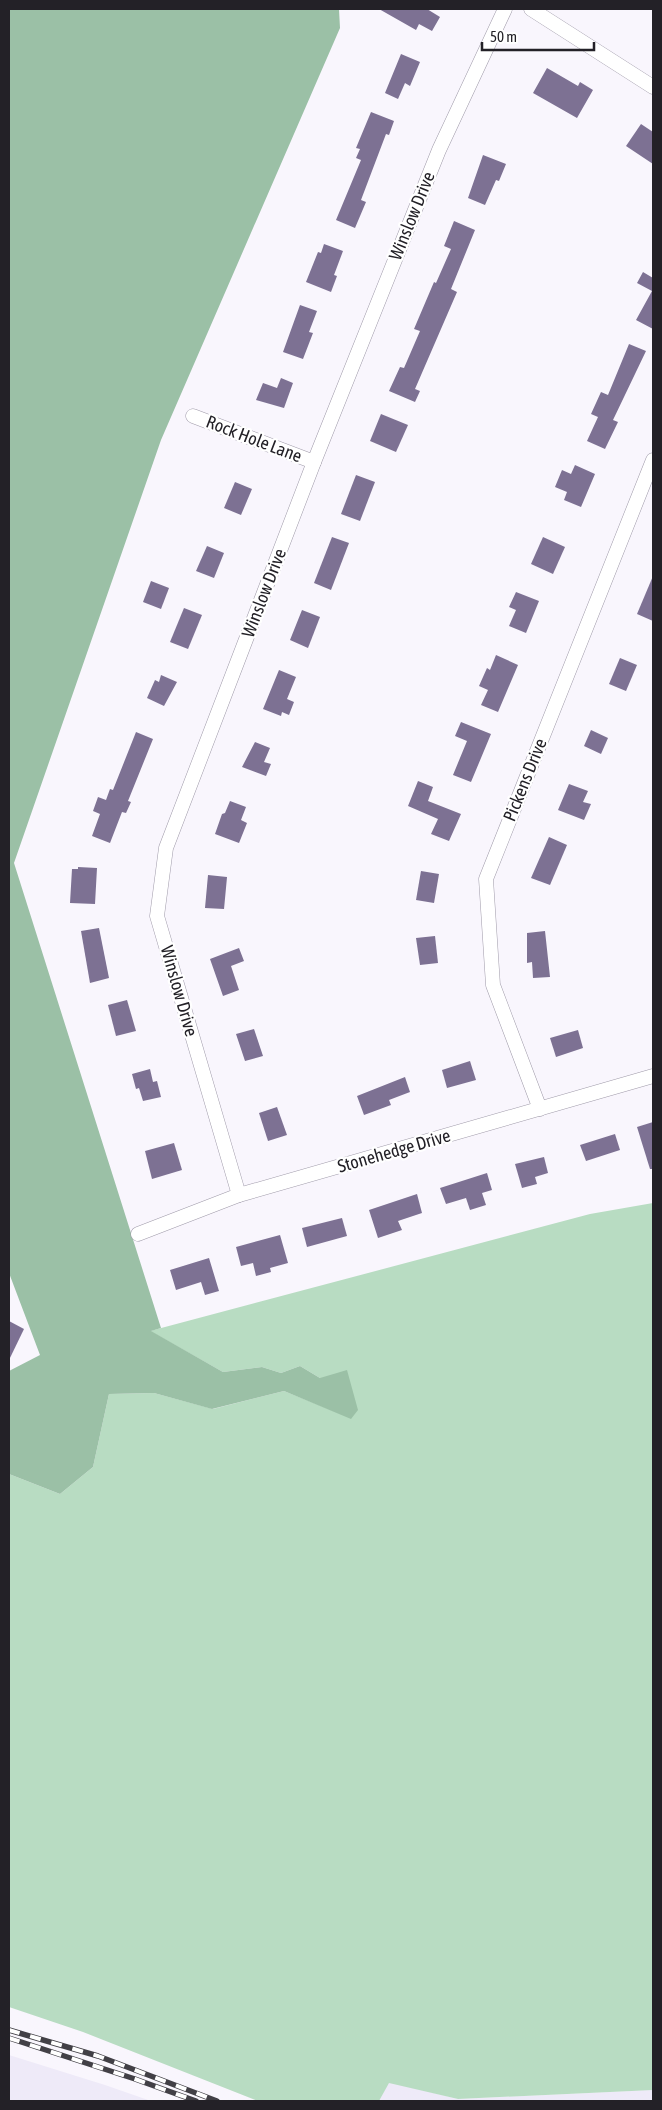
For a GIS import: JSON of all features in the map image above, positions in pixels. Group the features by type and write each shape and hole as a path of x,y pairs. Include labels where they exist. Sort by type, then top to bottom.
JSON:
{"street":[{"name":"Winslow Drive","path":"239,1195 157,916 166,848 314,462 438,150 505,9"},
{"path":"531,9 653,88"},
{"name":"Rock Hole Lane","path":"193,416 314,462"},
{"name":"Pickens Drive","path":"540,1109 494,985 486,879 653,460"},
{"name":"Stonehedge Drive","path":"138,1234 239,1195 653,1076"}],"shaded area":[{"path":"9,2055 105,2085 151,2101 9,2101"},
{"path":"389,2082 458,2099 653,2090 653,2101 379,2101"}],"green space":[{"path":"9,9 339,9 340,28 161,440 14,863 161,1328 151,1331 223,1372 262,1367 281,1373 300,1366 320,1378 347,1370 358,1410 351,1419 284,1391 212,1409 154,1393 109,1394 93,1467 60,1494 9,1474 9,1371 40,1355 9,1273"},
{"path":"653,1203 653,2090 458,2099 389,2083 379,2101 258,2101 83,2032 9,2007 9,1474 60,1494 93,1467 109,1394 154,1393 213,1409 284,1391 351,1418 320,1378 300,1366 281,1373 262,1367 223,1372 150,1331 590,1214"}],"building":[{"path":"379,9 427,9 440,17 432,31 419,24 416,30"},
{"path":"401,54 420,62 410,86 405,83 398,99 385,93"},
{"path":"547,68 578,86 580,82 593,90 577,118 533,93"},
{"path":"371,112 394,121 389,135 386,134 361,200 366,202 355,228 336,220 361,160 356,158 360,149 356,148"},
{"path":"641,124 653,132 653,164 626,146"},
{"path":"483,155 506,164 499,181 496,180 485,205 468,198"},
{"path":"454,221 475,230 451,289 457,292 415,389 420,391 415,402 389,391 400,367 404,368 420,331 414,329 434,282 436,283 451,249 444,246"},
{"path":"324,244 343,251 334,275 337,276 331,292 306,282 318,252 321,253"},
{"path":"643,272 653,278 653,329 636,320 652,291 637,283"},
{"path":"300,305 317,311 309,332 313,333 303,359 283,352"},
{"path":"629,344 646,351 613,420 618,422 605,449 587,441 598,417 591,414 601,392 608,395"},
{"path":"281,378 293,383 284,408 256,400 263,383 277,388"},
{"path":"381,414 408,425 396,452 370,441"},
{"path":"575,465 595,474 581,507 564,500 567,492 555,487 562,470 571,474"},
{"path":"356,475 375,482 360,521 341,514"},
{"path":"235,482 252,489 241,515 224,508"},
{"path":"332,537 349,543 331,590 314,583"},
{"path":"543,537 565,547 553,574 531,564"},
{"path":"207,546 224,553 214,578 196,571"},
{"path":"653,576 653,621 637,614"},
{"path":"151,581 169,588 161,609 143,602"},
{"path":"516,592 539,601 526,633 509,626 516,610 509,607"},
{"path":"184,608 202,615 188,649 170,642"},
{"path":"302,610 320,617 308,648 290,640"},
{"path":"496,655 518,665 498,712 481,705 488,690 479,686 487,668 490,670"},
{"path":"620,658 637,665 626,691 609,684"},
{"path":"279,670 296,677 287,699 294,702 289,715 282,712 281,716 263,709"},
{"path":"161,675 177,682 164,706 147,698 155,680 159,682"},
{"path":"461,722 491,734 471,782 453,775 467,741 455,736"},
{"path":"591,730 608,738 601,754 584,746"},
{"path":"136,732 153,739 128,801 131,802 126,813 122,812 110,843 92,836 100,814 93,811 98,797 106,800 110,789 113,790"},
{"path":"255,742 270,748 264,762 271,764 266,776 242,767"},
{"path":"418,781 433,787 428,801 461,814 449,841 431,834 438,819 408,806"},
{"path":"569,784 588,791 583,802 591,804 584,820 558,810"},
{"path":"230,801 246,807 241,820 247,823 239,843 215,834 222,814 225,813"},
{"path":"549,837 567,845 550,885 531,878"},
{"path":"78,867 97,868 95,904 70,903 72,869 78,869"},
{"path":"421,871 439,874 434,903 416,900"},
{"path":"208,875 227,877 224,909 205,908"},
{"path":"99,928 109,978 90,983 81,931"},
{"path":"545,931 550,977 533,978 532,962 527,963 527,933"},
{"path":"435,936 438,963 420,965 416,938"},
{"path":"239,948 244,961 231,966 239,990 223,996 210,959"},
{"path":"127,1000 136,1031 116,1036 108,1005"},
{"path":"254,1029 263,1056 245,1061 236,1034"},
{"path":"578,1030 583,1048 556,1057 550,1038"},
{"path":"470,1061 476,1080 447,1088 442,1070"},
{"path":"150,1069 153,1082 157,1081 161,1097 143,1101 139,1088 136,1089 132,1074"},
{"path":"405,1077 410,1092 389,1100 391,1105 364,1115 357,1096"},
{"path":"277,1107 287,1135 268,1141 259,1113"},
{"path":"653,1122 653,1169 650,1169 637,1127"},
{"path":"615,1134 620,1150 586,1161 580,1145"},
{"path":"174,1143 182,1170 152,1179 145,1151"},
{"path":"544,1157 548,1173 535,1177 537,1184 522,1188 515,1164"},
{"path":"487,1173 492,1190 482,1193 486,1205 470,1210 466,1198 446,1204 440,1188"},
{"path":"417,1194 422,1213 398,1221 402,1230 378,1238 369,1210"},
{"path":"342,1218 347,1236 307,1247 302,1228"},
{"path":"280,1235 288,1263 270,1268 271,1272 256,1276 253,1263 241,1266 236,1247"},
{"path":"209,1258 219,1291 205,1295 201,1282 176,1290 170,1270"},
{"path":"9,1321 24,1329 9,1360"}],"railway":[{"path":"9,2030 98,2056 217,2101"},
{"path":"9,2038 196,2101"}]}
